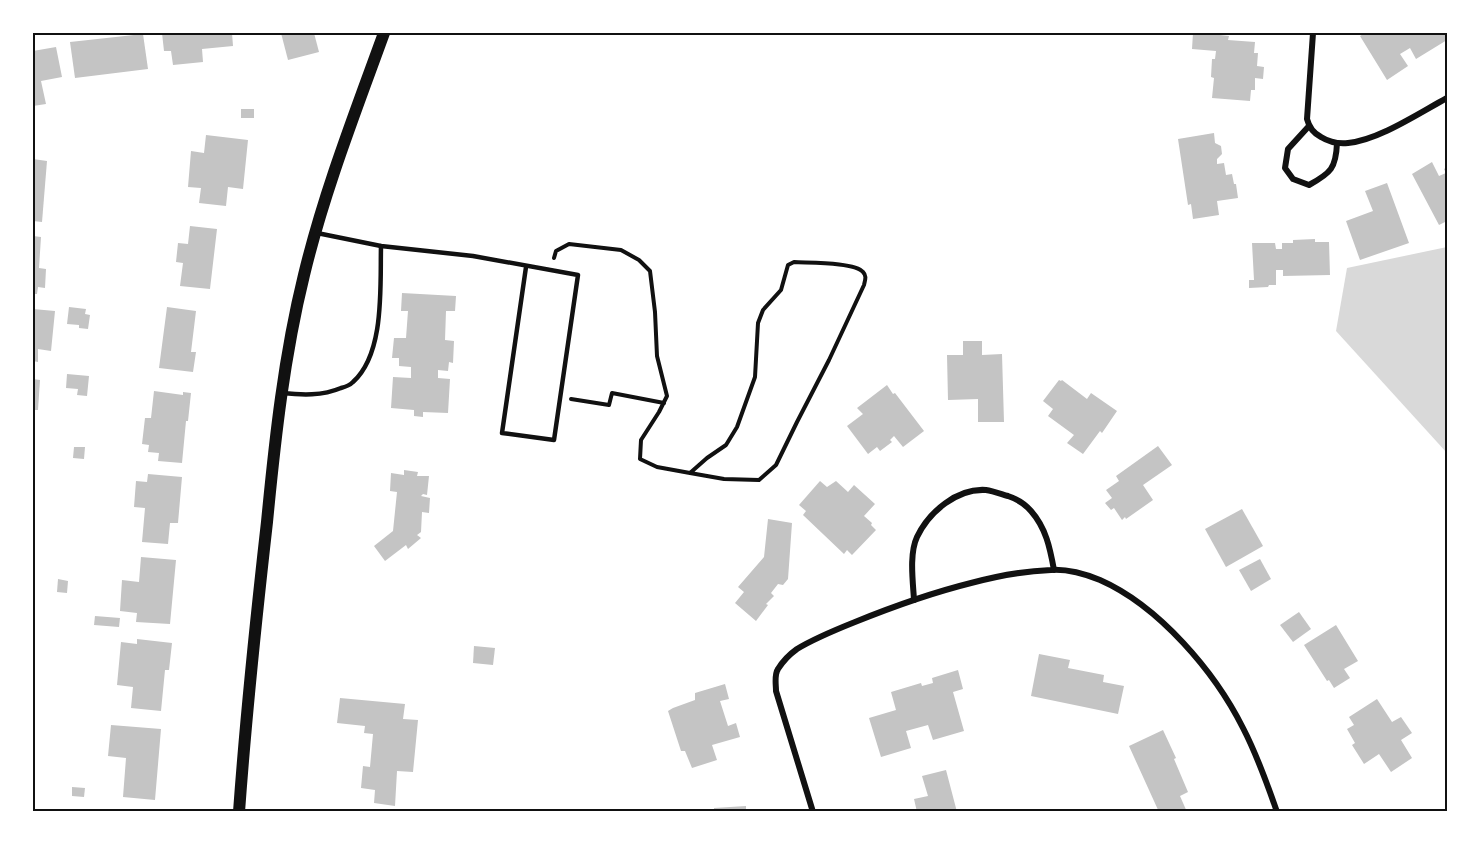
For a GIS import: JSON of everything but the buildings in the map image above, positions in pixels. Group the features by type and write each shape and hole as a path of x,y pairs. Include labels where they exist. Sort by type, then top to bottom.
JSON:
{"main road":[{"path":"239,812 275,442 289,346 315,233 346,137 384,33"}],"street":[{"path":"1313,33 1307,119 1316,135 1337,143 1369,138 1447,98"},
{"path":"1309,126 1288,149 1285,168 1293,179 1309,185 1326,176 1336,161 1337,143"},
{"path":"914,600 912,559 916,538 932,514 947,502 966,493 985,490 1017,499 1030,508 1039,520 1048,540 1054,570"},
{"path":"813,812 776,691 778,669 789,656 797,649 833,631 914,600 972,582 1017,573 1054,570 1077,573 1100,580 1126,594 1152,613 1193,654 1230,703 1244,728 1277,812"}],"lane":[{"path":"315,233 381,246 473,256 578,275 554,440 502,433 526,267"},
{"path":"282,393 306,395 330,393 352,384 368,363 379,322 381,246"}],"path":[{"path":"552,271 556,251 569,244 621,250 639,260 650,272 656,312 657,356 667,396 641,440 640,459 657,467 690,473 724,479 759,480 776,465 829,360 864,285 865,276 862,270 852,266 794,262 788,265 782,290 763,310 758,323 755,377 737,427 726,445 690,473"},
{"path":"582,401 609,405 612,393 664,403"}],"shaded area":[{"path":"1447,247 1447,453 1336,331 1347,268"}]}
